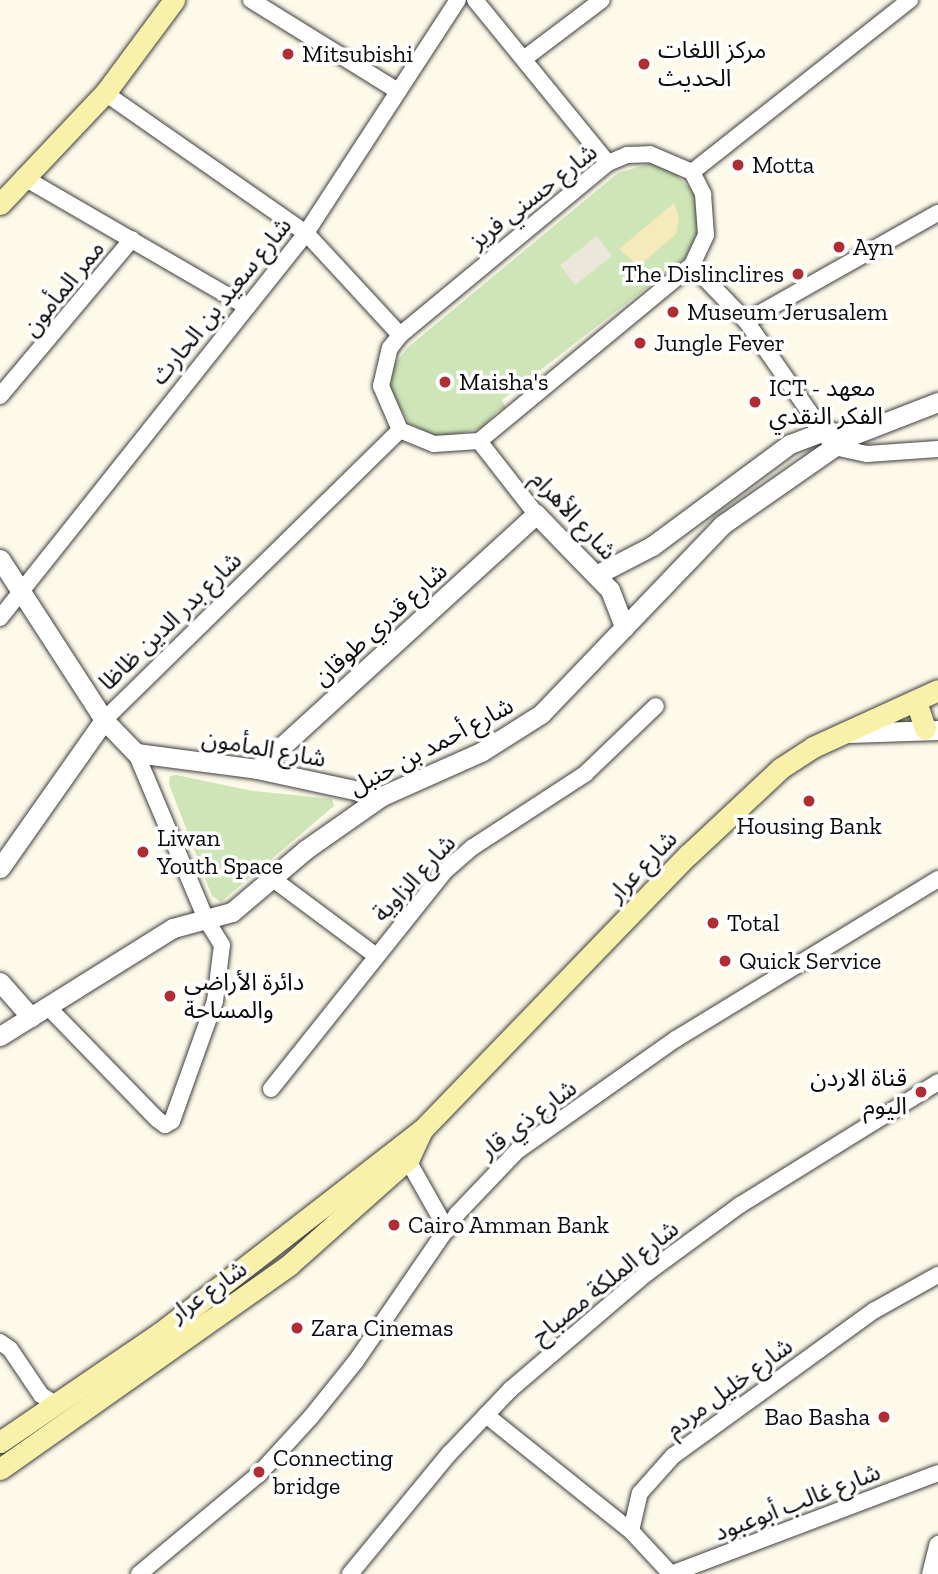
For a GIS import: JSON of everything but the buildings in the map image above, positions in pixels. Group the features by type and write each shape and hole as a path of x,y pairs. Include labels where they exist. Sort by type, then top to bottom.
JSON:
{"main road":[{"path":"0,204 105,93 174,0"},
{"name":"شارع عرار","path":"0,1469 235,1304 320,1239 422,1130 746,799 781,768 844,733 938,690"},
{"path":"916,701 932,730"},
{"name":"شارع عرار","path":"0,1442 57,1405 404,1152"},
{"path":"222,1286 235,1304"}],"street":[{"path":"251,0 398,91"},
{"name":"شارع سعيد بن الحارث","path":"0,618 306,233 458,0"},
{"path":"475,0 608,163"},
{"path":"525,58 602,0"},
{"path":"400,430 433,444 479,441 692,265 706,235 708,218 692,172 910,0"},
{"path":"105,93 306,233 400,335"},
{"name":"شارع حسني فريز","path":"400,430 381,386 390,348 400,335 608,163 627,155 650,154 692,172"},
{"path":"23,177 247,307"},
{"path":"746,321 938,213"},
{"name":"ممر المأمون","path":"0,396 132,239"},
{"path":"692,265 746,321 836,438 867,454 938,449"},
{"name":"شارع أحمد بن حنبل","path":"596,575 652,546 770,456 836,438 938,402"},
{"name":"شارع بدر الدين ظاظا","path":"0,868 104,720 400,430"},
{"name":"شارع أحمد بن حنبل","path":"0,1036 173,928 232,912 305,850 382,796 481,752 541,714 722,525 836,438"},
{"name":"شارع الأهرام","path":"479,441 536,514 610,590 624,627"},
{"path":"706,505 722,525"},
{"name":"شارع قدري طوقان","path":"257,769 536,514"},
{"path":"0,559 104,720 136,753 206,919 222,945 222,972 181,1103 165,1125 48,1007"},
{"name":"شارع الزاوية","path":"271,1089 374,955 458,859 585,774 656,706"},
{"path":"844,733 932,730"},
{"name":"شارع المأمون","path":"136,753 257,769 382,796"},
{"path":"273,879 374,955"},
{"name":"شارع ذي قار","path":"138,1574 258,1475 311,1417 356,1361 470,1196 517,1151 676,1039 938,879"},
{"path":"0,982 31,1017"},
{"name":"شارع الملكة مصباح","path":"351,1574 387,1526 486,1415 647,1273 740,1205 938,1082"},
{"path":"404,1152 446,1230"},
{"name":"شارع خليل مردم","path":"631,1531 640,1493 673,1456 875,1310 938,1275"},
{"path":"0,1342 10,1349 41,1395 57,1405"},
{"path":"486,1415 631,1531 671,1574"},
{"name":"شارع غالب أبوعبود","path":"671,1574 938,1473"},
{"path":"931,1574 938,1545"}],"green space":[{"path":"651,163 672,169 694,194 699,229 686,257 502,400 506,408 497,411 482,428 439,438 410,424 391,392 392,369 407,348 618,173"},
{"path":"170,776 253,791 332,799 334,806 221,902 212,896 169,784"}],"sand":[{"path":"674,203 679,218 676,234 639,266 619,249"}],"shaded area":[{"path":"597,236 612,256 575,285 560,265"}],"place":[{"name":"Mitsubishi","path":"288,54"},
{"name":"مركز اللغات الحديث","path":"644,64"},
{"name":"Motta","path":"738,165"},
{"name":"Ayn","path":"839,247"},
{"name":"The Dislinclires","path":"798,274"},
{"name":"Museum Jerusalem","path":"673,312"},
{"name":"Jungle Fever","path":"640,343"},
{"name":"Maisha's","path":"445,382"},
{"name":"ICT - معهد الفكر النقدي","path":"755,402"},
{"name":"Housing Bank","path":"809,801"},
{"name":"Liwan Youth Space","path":"143,852"},
{"name":"Total","path":"713,923"},
{"name":"Quick Service","path":"725,961"},
{"name":"دائرة الأراضي والمساحة","path":"170,996"},
{"name":"قناة الاردن اليوم","path":"921,1092"},
{"name":"Cairo Amman Bank","path":"394,1225"},
{"name":"Zara Cinemas","path":"297,1328"},
{"name":"Bao Basha","path":"884,1417"},
{"name":"Connecting bridge","path":"259,1472"}]}
